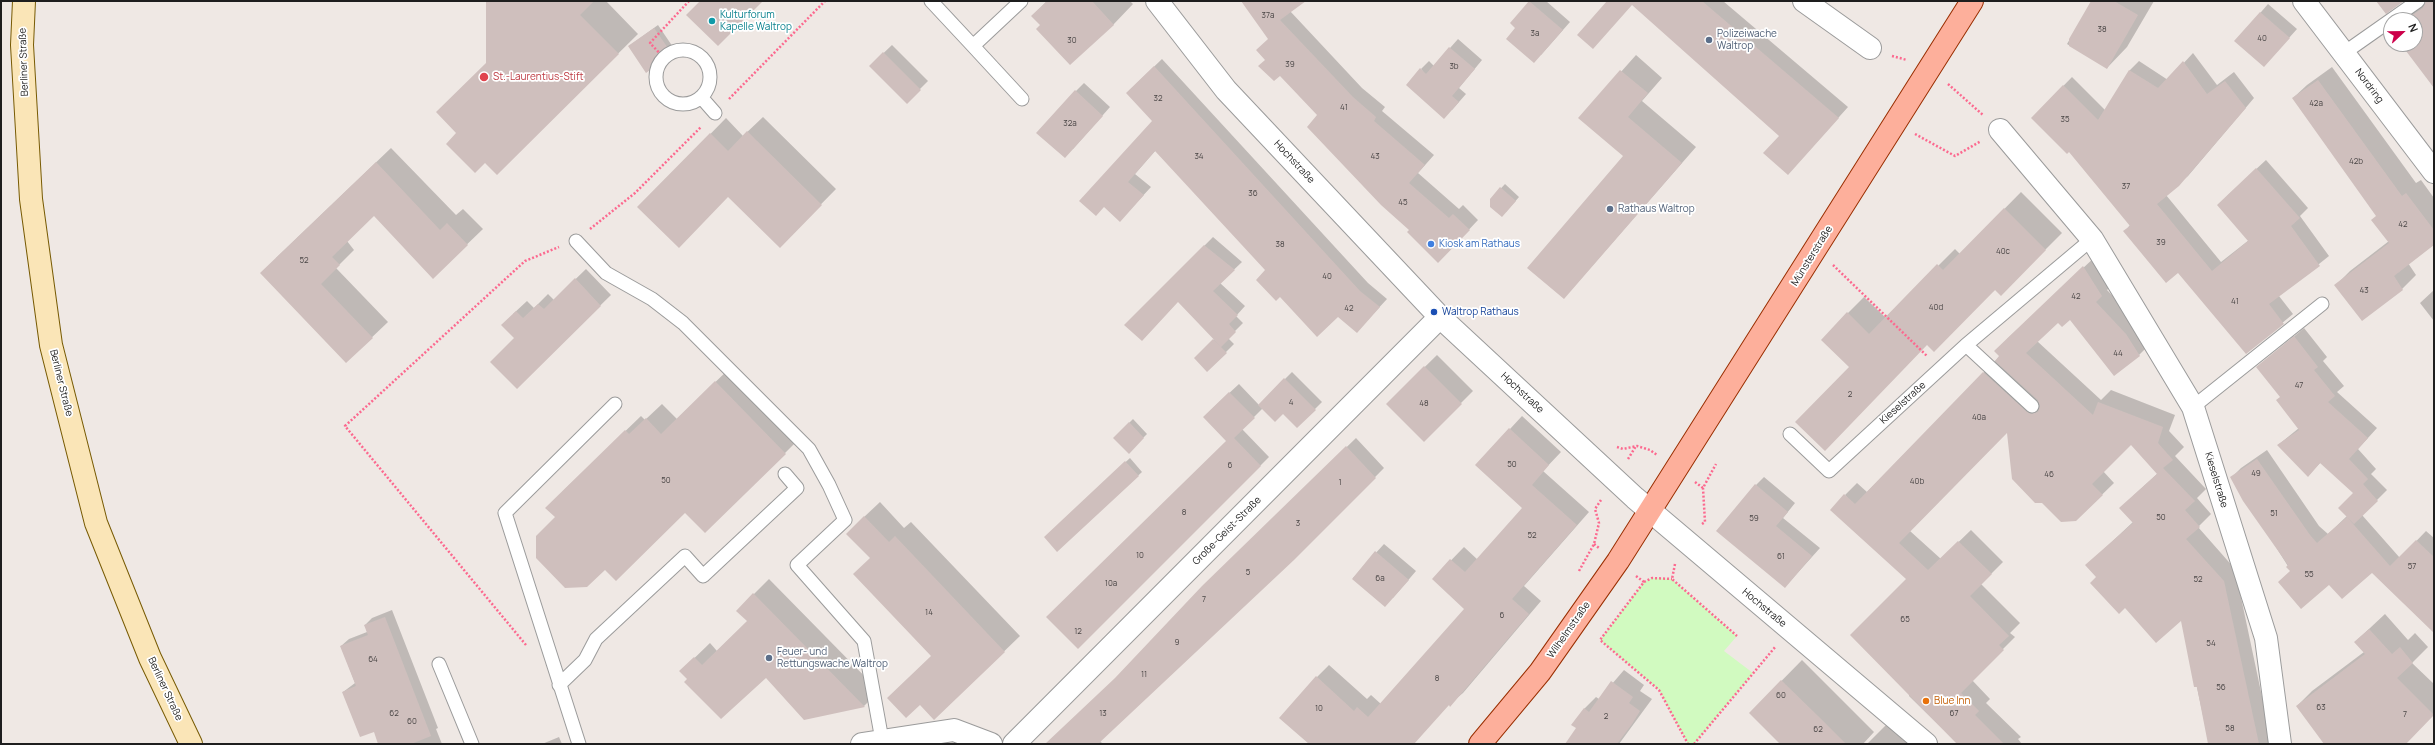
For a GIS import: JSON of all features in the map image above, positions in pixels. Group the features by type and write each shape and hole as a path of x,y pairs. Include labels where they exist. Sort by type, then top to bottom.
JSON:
{"main road":[{"name":"Berliner Straße","path":"24,1 22,45 32,199 51,345 96,523 150,658 191,744"},
{"name":"Münsterstraße","path":"1650,510 1972,1"},
{"name":"Wilhelmstraße","path":"1480,744 1540,672 1618,561 1650,510"}],"street":[{"name":"Hochstraße","path":"1157,1 1226,90 1440,318 1650,510 1926,744"},
{"path":"1804,1 1870,48"},
{"name":"Nordring","path":"2304,1 2434,172"},
{"name":"Kieselstraße","path":"2000,130 2092,239 2193,407 2266,638 2280,744"},
{"name":"Große-Geist-Straße","path":"1014,744 1440,318"},
{"path":"872,742 954,730 991,744"}],"lane":[{"path":"931,1 1022,99"},
{"path":"973,46 1021,1"},
{"path":"2344,53 2418,1"},
{"path":"684,50 694,53 702,59 708,68 710,78 707,89 701,97 692,102 682,104 672,102 663,96 658,87 656,76 658,66 664,58 673,52 684,50"},
{"path":"701,97 716,113"},
{"name":"Kieselstraße","path":"1790,434 1829,471 1966,345 2092,239"},
{"path":"576,240 606,273 652,299 683,323 809,449 829,485 845,520 797,566 864,641 872,742"},
{"path":"2193,407 2322,304"},
{"path":"1966,345 2032,406"},
{"path":"579,744 505,513 615,404"},
{"path":"559,685 585,660 596,639 685,556 703,576 759,524 797,488 785,474"},
{"path":"439,664 472,744"}],"path":[{"path":"664,58 650,42 690,1"},
{"path":"529,649 345,426 525,261 576,240 635,193 716,113 825,1"},
{"path":"1870,48 1930,68 2000,130 1955,156 1896,123"},
{"path":"1816,249 1941,369"},
{"path":"1611,444 1622,449 1637,446 1650,450 1703,488 1716,464"},
{"path":"1579,571 1594,544 1599,523 1595,509 1637,446"},
{"path":"1644,582 1652,578 1672,579"},
{"path":"1694,744 1790,629"},
{"path":"1600,640 1659,690 1688,744"}],"green space":[{"path":"1652,578 1672,579 1737,636 1724,651 1753,673 1694,744 1688,744 1659,690 1600,640 1644,582"}],"building":[{"name":"St.-Laurentius-Stift","path":"486,1 594,1 580,15 619,54 497,175 485,163 475,173 446,144 456,133 436,112 486,63"},
{"name":"Kulturforum Kapelle Waltrop","path":"700,1 763,1 718,46 686,15"},
{"path":"1047,1 1092,1 1114,25 1070,65 1036,29 1040,25 1031,16"},
{"path":"1241,1 1306,1 1280,20 1353,97 1376,117 1374,121 1425,165 1409,183 1449,218 1453,214 1470,230 1438,263 1407,232 1409,230 1381,205 1307,127 1317,115 1280,76 1274,81 1258,66 1265,60 1256,50 1268,39"},
{"path":"1529,1 1563,30 1534,63 1506,39 1515,28 1510,23"},
{"path":"1607,1 1702,1 1839,118 1788,175 1763,153 1779,136 1632,5 1593,49 1577,35"},
{"path":"2091,1 2114,1 2138,15 2107,69 2069,46 2069,39"},
{"path":"2376,1 2404,1 2389,12 2384,12"},
{"path":"2426,1 2434,1 2434,88 2407,52 2423,52 2423,12 2417,12 2423,8"},
{"path":"2260,12 2290,38 2264,67 2234,41"},
{"path":"654,28 672,54 646,73 628,46"},
{"path":"1449,47 1475,69 1452,96 1459,102 1444,119 1406,85 1420,68 1426,74"},
{"path":"883,52 921,90 907,104 869,66"},
{"path":"2183,61 2207,94 2225,81 2246,108 2179,186 2157,204 2212,271 2248,241 2217,205 2256,168 2300,218 2291,226 2320,266 2269,304 2284,324 2246,354 2178,273 2166,283 2123,231 2130,226 2069,152 2067,154 2031,118 2063,85 2098,120 2129,70 2158,88"},
{"path":"1154,66 1360,291 1380,307 1357,333 1338,317 1317,337 1280,297 1276,301 1256,280 1265,270 1155,151 1128,182 1144,195 1120,222 1104,207 1096,216 1079,201 1152,121 1126,93"},
{"name":"Rathaus Waltrop","path":"1620,70 1648,93 1628,117 1682,163 1564,299 1527,268 1623,156 1578,118"},
{"path":"2318,80 2402,196 2406,193 2434,230 2434,245 2394,276 2403,290 2362,321 2334,285 2389,243 2371,220 2376,216 2292,98"},
{"path":"1075,90 1103,116 1065,158 1036,133"},
{"path":"747,131 822,205 780,248 728,197 679,248 637,207 710,133 728,151"},
{"path":"376,162 440,230 447,223 468,245 433,279 374,216 332,257 340,265 321,284 373,338 346,363 260,273"},
{"path":"1500,187 1516,201 1502,217 1490,207 1490,199"},
{"path":"2004,208 2046,250 2001,296 1995,290 1934,352 1927,345 1825,451 1795,422 1849,367 1821,340 1847,312 1869,334 1937,264 1943,270"},
{"path":"1204,245 1235,270 1213,291 1238,315 1229,324 1236,332 1221,347 1178,302 1142,341 1124,325"},
{"path":"2083,266 2102,296 2096,302 2126,334 2140,356 2114,376 2070,320 2062,327 2058,323 2026,353 2093,415 2098,402 2163,427 2158,443 2173,460 2163,468 2195,501 2185,510 2200,527 2186,539 2224,581 2259,744 2208,744 2197,687 2194,687 2181,621 2156,643 2125,608 2119,614 2090,583 2096,577 2085,565 2133,523 2119,508 2157,474 2131,445 2092,484 2103,495 2076,521 2061,522 2042,503 2035,503 2012,479 2007,433 1899,543 1928,570 1958,541 1992,574 1970,596 2009,636 1999,645 2004,650 1961,693 1979,711 1975,715 2004,744 1957,744 1850,635 1906,579 1830,510 1844,494 1855,504 1983,372 2027,412 2031,414 2038,412 2040,407 2038,400 1995,361 1999,356 1994,351"},
{"path":"575,278 601,306 517,389 490,362 514,338 501,325 516,311 523,318 538,304 544,309"},
{"path":"2294,336 2318,367 2314,370 2335,396 2328,402 2368,438 2349,459 2368,479 2363,484 2378,501 2354,524 2338,508 2353,493 2320,463 2308,477 2277,445 2299,430 2276,400 2280,397 2256,367"},
{"path":"1213,339 1227,353 1207,372 1194,358"},
{"path":"1424,366 1462,404 1424,442 1386,404"},
{"path":"1284,378 1316,410 1297,428 1283,414 1275,422 1258,405"},
{"path":"715,381 786,454 705,533 685,513 616,581 605,570 587,587 565,588 536,558 536,536 555,517 545,508 625,430 629,434 646,418 661,434"},
{"path":"1229,392 1255,418 1234,438 1261,466 1078,649 1046,617 1226,441 1203,417"},
{"path":"1129,422 1144,438 1129,454 1113,438"},
{"path":"1509,428 1549,465 1532,485 1577,525 1512,599 1529,614 1450,707 1449,705 1414,744 1309,744 1279,718 1316,676 1354,711 1357,707 1368,717 1464,609 1432,579 1450,559 1465,572 1522,508 1475,465"},
{"path":"1346,446 1376,478 1294,560 1098,744 1045,744 1115,678 1202,586"},
{"path":"2257,459 2317,543 2347,517 2390,566 2416,540 2434,557 2434,633 2372,573 2342,599 2329,585 2301,609 2278,582 2290,571 2286,567 2288,565 2243,501 2230,477"},
{"path":"1125,461 1139,476 1057,552 1044,537"},
{"path":"1755,484 1788,512 1776,526 1812,556 1785,588 1716,531"},
{"path":"864,516 889,542 895,536 1005,652 934,720 920,705 906,718 887,698 931,656 853,574 870,558 846,534"},
{"path":"1375,551 1409,580 1385,607 1352,579"},
{"path":"753,593 865,707 804,720 766,678 721,719 684,682 687,679 679,671 694,657 702,665 747,621 736,611"},
{"path":"385,617 431,736 411,744 378,744 374,732 360,737 342,692 356,686 340,646 368,635 364,625"},
{"path":"2369,629 2392,654 2400,647 2413,663 2397,678 2434,715 2406,744 2324,744 2296,706 2365,654 2354,642"},
{"path":"1781,680 1846,744 1780,744 1749,713"},
{"path":"1611,681 1633,697 1629,703 1640,711 1632,724 1617,744 1565,744 1576,728 1571,725 1584,708 1589,712"}],"place":[{"name":"Kulturforum Kapelle Waltrop","path":"712,21"},
{"name":"Polizeiwache Waltrop","path":"1709,40"},
{"name":"St.-Laurentius-Stift","path":"484,77"},
{"name":"Rathaus Waltrop","path":"1610,209"},
{"name":"Kiosk am Rathaus","path":"1431,244"},
{"name":"Waltrop Rathaus","path":"1434,312"},
{"name":"Feuer- und Rettungswache Waltrop","path":"769,658"},
{"name":"Blue Inn","path":"1926,701"}]}
